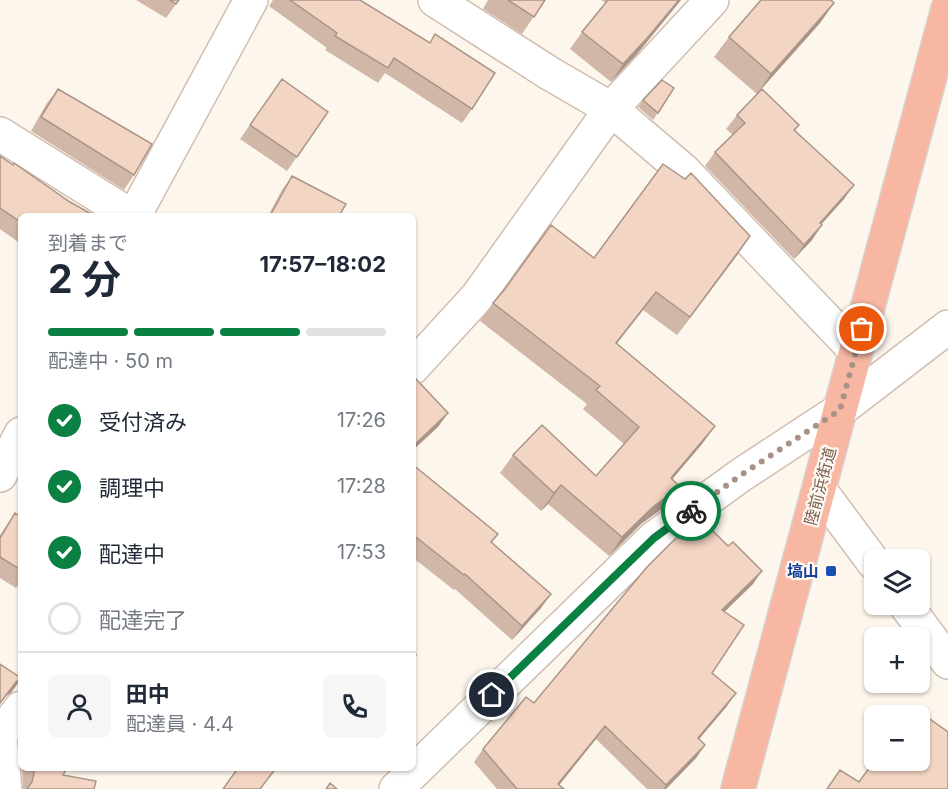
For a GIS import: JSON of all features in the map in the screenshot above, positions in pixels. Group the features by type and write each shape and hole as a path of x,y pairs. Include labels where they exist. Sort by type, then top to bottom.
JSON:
{"highway":[{"name":"陸前浜街道","path":"738,789 856,351 938,90 948,9"}],"street":[{"path":"135,213 250,0"},
{"path":"435,0 549,73 611,109 683,170 856,351"},
{"path":"416,364 477,297 611,109 712,0"},
{"path":"0,134 128,213"},
{"path":"416,770 654,538 741,475 840,410 948,327"},
{"path":"8,476 18,444"},
{"path":"819,489 864,550"},
{"path":"913,615 948,662"},
{"path":"5,789 0,735 18,712"},
{"path":"396,789 415,771"}],"building":[{"path":"290,0 360,0 430,43 435,34 495,73 472,109 394,58 388,68 335,36 337,33"},
{"path":"508,0 545,0 534,17"},
{"path":"608,0 679,0 623,64 582,32"},
{"path":"761,0 831,0 834,3 771,74 729,37"},
{"path":"282,79 328,112 297,157 250,125"},
{"path":"662,80 674,88 658,113 643,100"},
{"path":"58,89 152,144 134,175 41,117"},
{"path":"762,89 799,125 794,130 854,185 804,245 715,152 745,123 737,115"},
{"path":"0,156 90,213 18,213 18,220 0,208"},
{"path":"663,164 685,179 691,173 750,236 690,317 656,292 616,343 715,426 671,478 680,487 654,506 622,537 561,485 554,493 513,455 542,425 596,476 639,427 596,390 600,386 493,303 551,225 594,258"},
{"path":"292,176 346,204 341,213 272,213"},
{"path":"416,379 448,413 416,443"},
{"path":"416,467 498,534 491,542 551,594 522,626 464,575 416,537"},
{"path":"15,513 18,515 18,568 0,557 0,538"},
{"path":"702,520 728,546 733,542 762,571 722,610 744,625 712,673 736,693 698,738 705,745 666,785 605,726 558,784 564,789 517,789 483,749 526,697 534,703 647,567 675,539"},
{"path":"0,664 18,676 18,680 0,703"},
{"path":"930,719 948,732 948,789 827,789 840,770 859,782 867,771 930,771"},
{"path":"34,771 65,771 63,775 96,781 94,789 27,789"},
{"path":"236,771 274,771 260,789 223,789"},
{"path":"330,783 337,789 326,789"}],"way so far":[{"path":"691,511 840,410 862,329"}],"place":[{"name":"塙山","path":"831,571"}],"route":[{"path":"492,695 654,538 691,511"}]}
